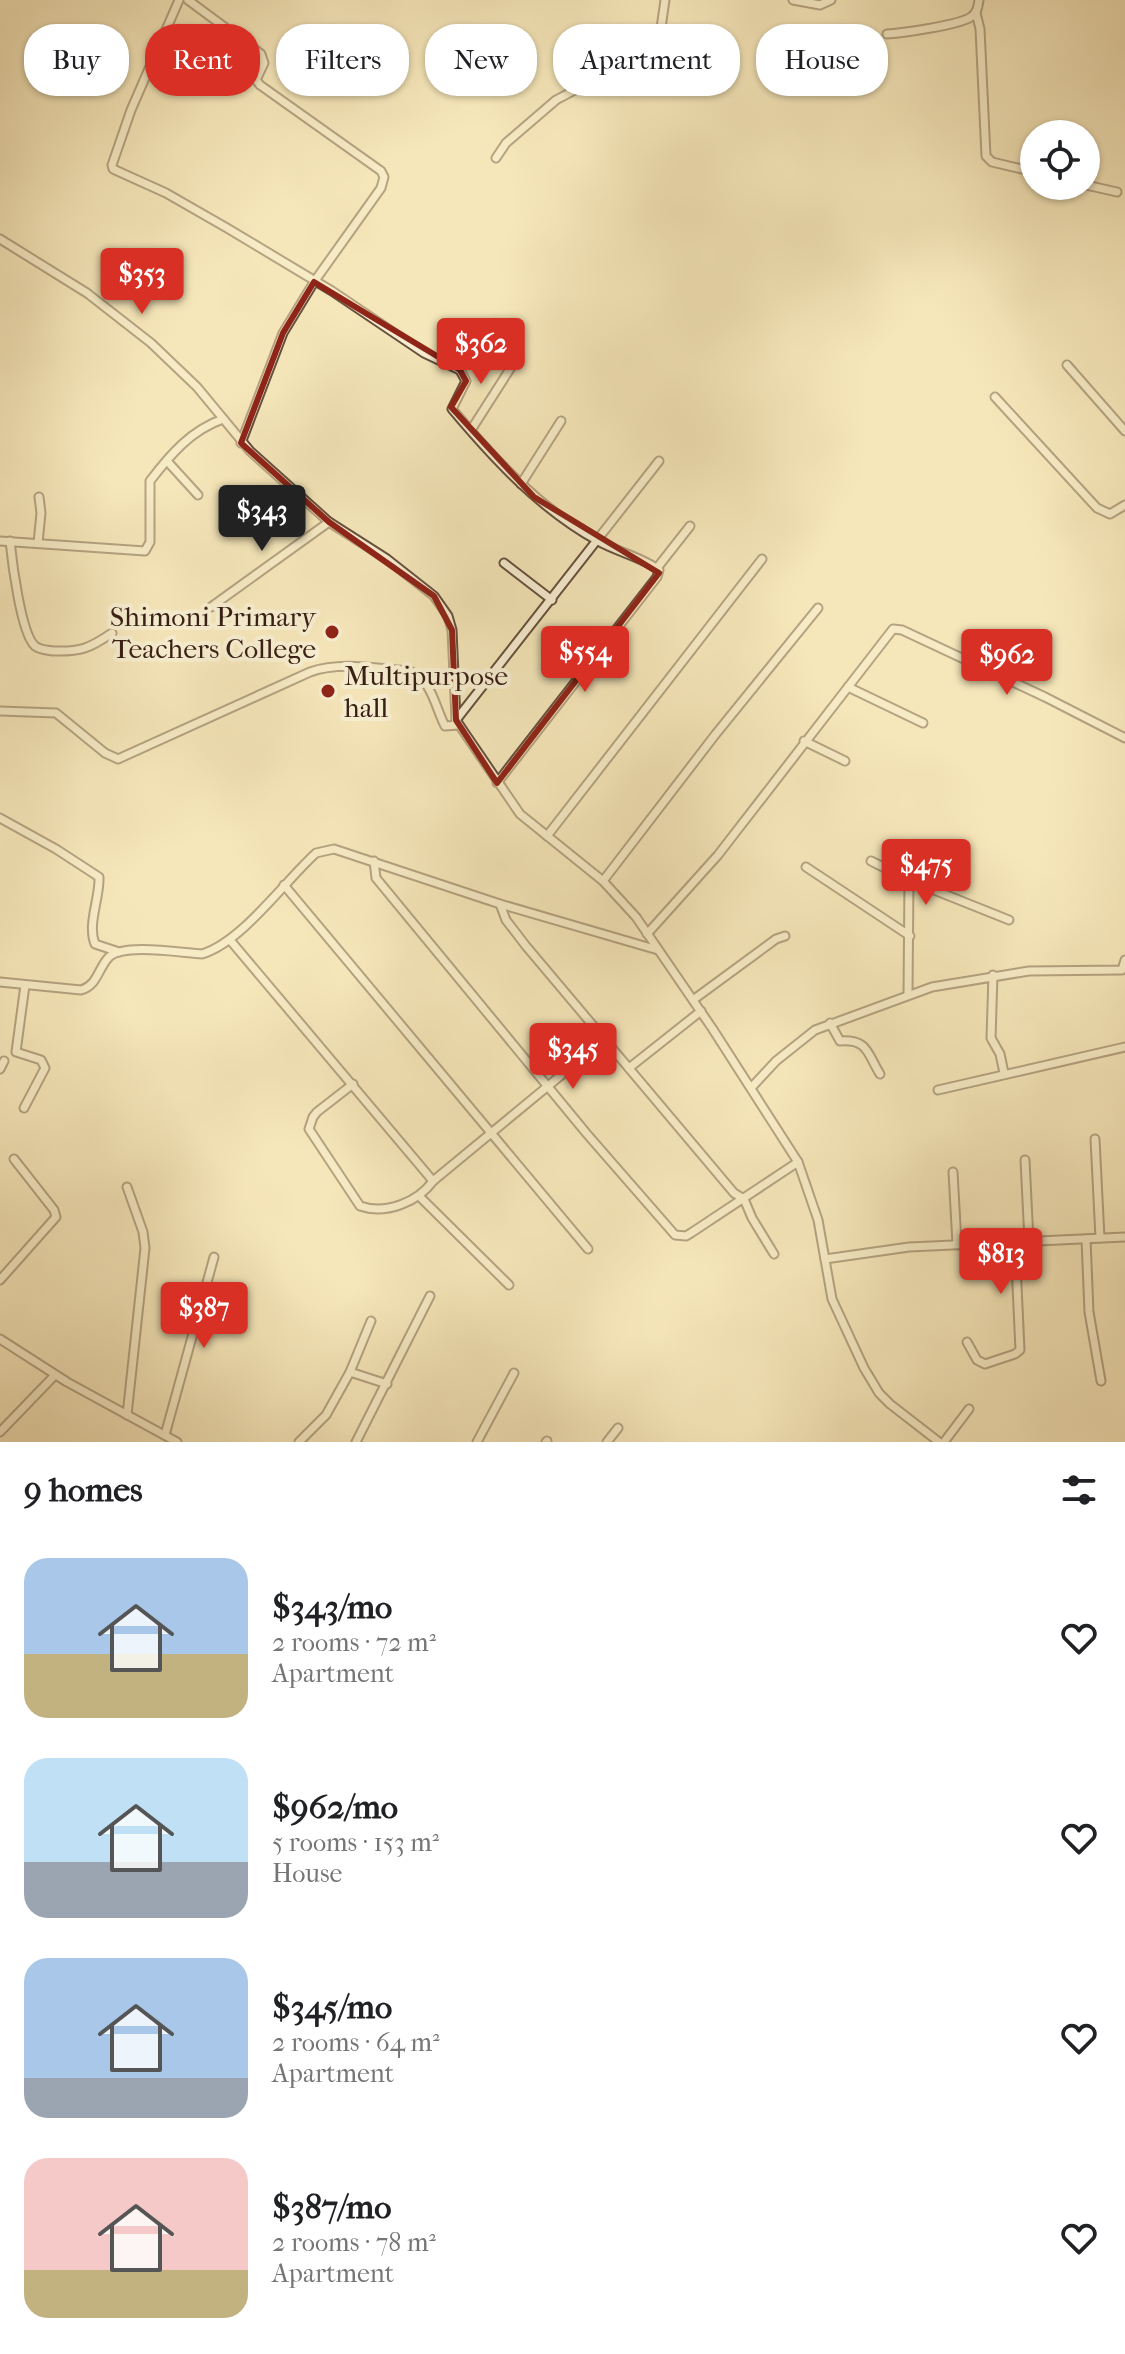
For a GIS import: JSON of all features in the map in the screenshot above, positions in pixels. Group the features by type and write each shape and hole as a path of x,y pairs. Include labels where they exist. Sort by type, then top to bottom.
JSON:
{"street":[{"path":"179,0 131,110 113,169 166,193 432,358 460,370 466,381 452,409 521,484 549,508 596,540 657,568 657,577 497,783"},
{"path":"188,0 261,54 264,63 256,80 260,85 381,171 384,177 381,188 314,282 283,333 241,443"},
{"path":"496,158 506,143 556,100 609,72 654,42 661,28 665,0"},
{"path":"793,0 820,5 831,0"},
{"path":"979,0 976,13 980,29 986,156 992,162 1020,169"},
{"path":"888,34 911,33 960,22 976,13"},
{"path":"1100,188 1117,192"},
{"path":"0,239 87,293 151,343 197,387 241,443 329,522 408,574 442,606 452,630 458,722 520,814 603,881 636,917 798,1162 818,1220 832,1299 850,1342 879,1393 941,1442 969,1409"},
{"path":"471,430 517,358"},
{"path":"1067,365 1125,431"},
{"path":"995,397 1097,508 1110,514 1125,505"},
{"path":"0,541 145,551 150,542 150,484 167,461 198,430 223,419"},
{"path":"521,484 561,421"},
{"path":"167,461 198,495"},
{"path":"0,711 56,713 105,753 118,759 310,672 348,667 410,671 419,675 426,683 445,726 458,722 659,461"},
{"path":"38,543 39,497"},
{"path":"211,607 329,522"},
{"path":"657,568 690,526"},
{"path":"10,541 23,613 35,646 42,650 78,651 112,633"},
{"path":"547,836 762,559"},
{"path":"504,563 552,600"},
{"path":"603,881 818,608"},
{"path":"647,934 718,855 889,633 897,629 1045,697 1125,738"},
{"path":"848,687 923,723"},
{"path":"804,741 845,761"},
{"path":"0,818 99,877 91,934 95,944 119,952 136,950 202,954 230,940 316,853 325,850 343,850 500,904 658,950"},
{"path":"374,861 376,878 675,1235 686,1236 798,1162"},
{"path":"871,861 909,880 1009,920"},
{"path":"806,867 910,936"},
{"path":"908,994 909,880"},
{"path":"284,885 588,1249"},
{"path":"500,904 506,920 734,1193 744,1199 774,1254"},
{"path":"693,1000 776,939 785,936"},
{"path":"230,940 433,1181"},
{"path":"0,982 86,989 95,981 108,959 119,952"},
{"path":"751,1088 794,1046 830,1023 908,994 993,975 1029,971 1123,970 1125,960"},
{"path":"993,975 991,1035 1004,1073"},
{"path":"24,1108 45,1068 41,1060 16,1052 25,985"},
{"path":"629,1068 701,1011"},
{"path":"830,1023 840,1041 861,1043 880,1074"},
{"path":"353,1084 313,1117 309,1129 360,1206 370,1209 392,1207 419,1196 433,1181 605,1039"},
{"path":"938,1090 1125,1047"},
{"path":"0,1069 4,1061"},
{"path":"1095,1139 1100,1238"},
{"path":"0,1280 56,1217 54,1210 14,1159"},
{"path":"1025,1160 1029,1241"},
{"path":"953,1172 957,1244"},
{"path":"127,1187 143,1232 145,1248 127,1415"},
{"path":"419,1196 509,1285"},
{"path":"825,1259 909,1247 1125,1237"},
{"path":"1086,1239 1091,1328 1101,1381"},
{"path":"967,1342 977,1360 985,1364 1020,1350 1015,1242"},
{"path":"165,1435 214,1257"},
{"path":"356,1442 430,1296"},
{"path":"299,1442 326,1415 350,1372 371,1321"},
{"path":"0,1339 55,1375 177,1442"},
{"path":"350,1372 387,1384"},
{"path":"477,1442 514,1373"},
{"path":"0,1432 55,1375"},
{"path":"607,1442 618,1428"}],"highlighted area":[{"path":"314,282 460,370 466,381 451,407 534,497 659,573 497,783 456,720 452,630 434,596 329,522 241,443 283,333"}],"place":[{"name":"Shimoni Primary Teachers College","path":"332,632"},
{"name":"Multipurpose hall","path":"328,691"}]}
